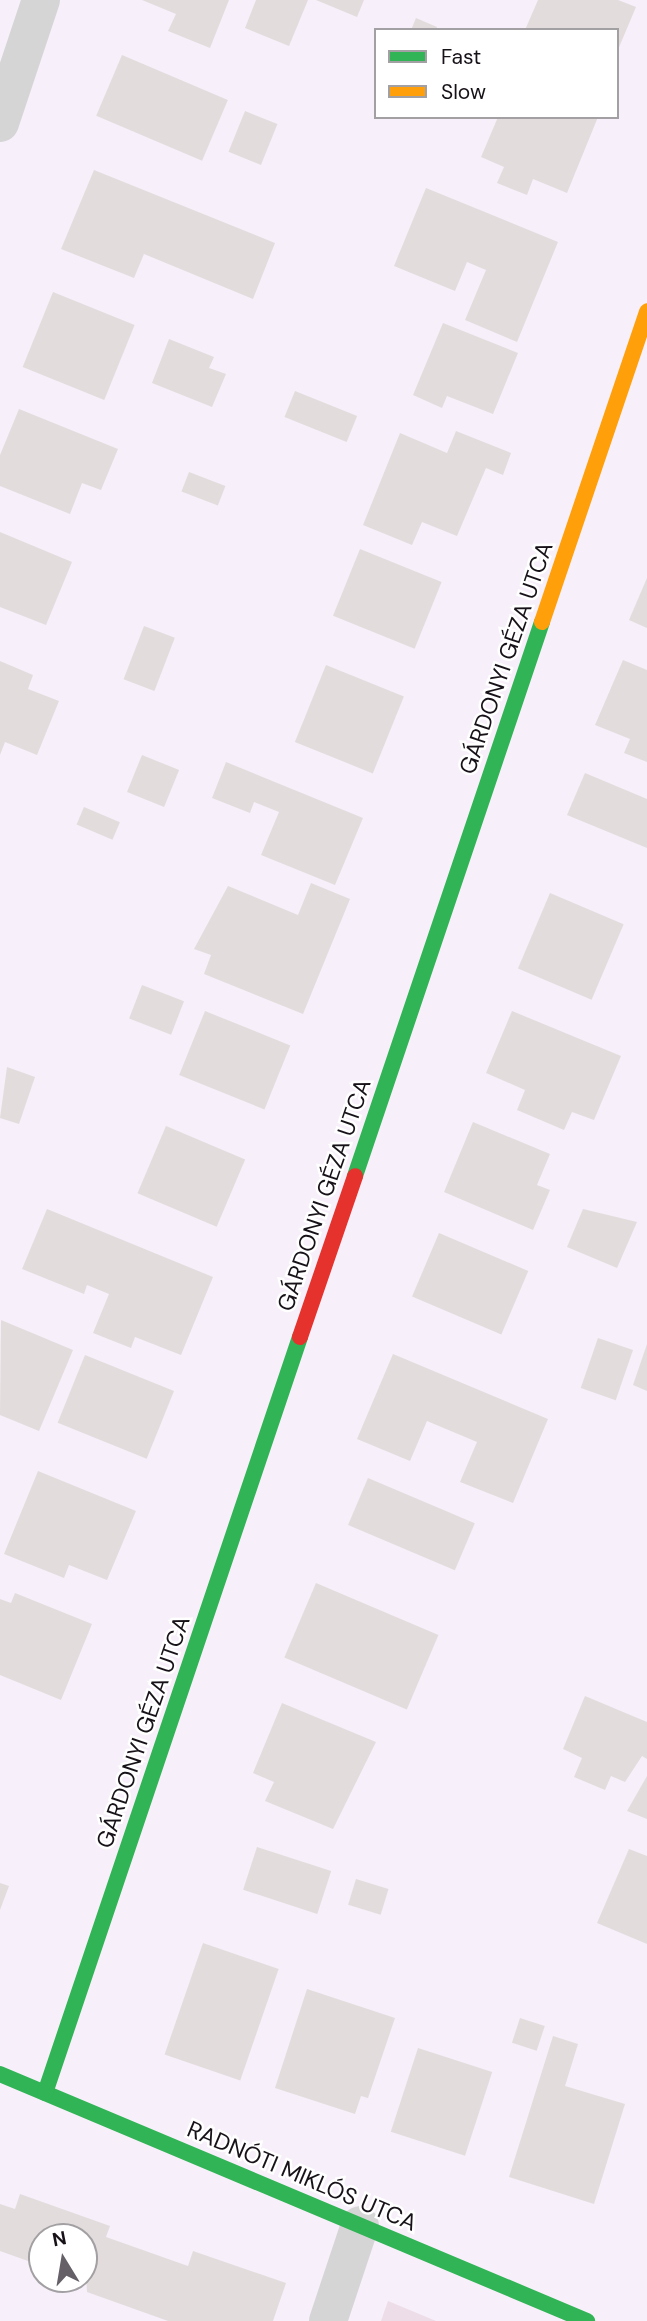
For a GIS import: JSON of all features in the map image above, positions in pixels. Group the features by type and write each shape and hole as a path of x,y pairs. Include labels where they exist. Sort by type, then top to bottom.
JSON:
{"street":[{"path":"0,123 41,0"},
{"name":"GÁRDONYI GÉZA UTCA","path":"45,2093 647,311"},
{"name":"RADNÓTI MIKLÓS UTCA","path":"0,2074 587,2321"},
{"path":"328,2321 360,2225"}],"shaded area":[{"path":"388,2301 436,2321 381,2321"}],"building":[{"path":"142,0 229,0 210,48 168,31 176,14"},
{"path":"256,0 308,0 289,46 245,28"},
{"path":"316,0 364,0 357,17"},
{"path":"538,0 618,0 636,7 619,47 619,28 526,28"},
{"path":"416,18 437,27 437,28 412,28"},
{"path":"122,55 228,100 202,161 96,116"},
{"path":"245,111 277,124 261,165 229,152"},
{"path":"497,119 597,119 567,193 533,179 527,195 497,183 504,167 481,157"},
{"path":"94,170 275,243 253,299 144,254 134,278 61,249"},
{"path":"426,188 558,242 517,342 465,320 486,270 467,262 455,291 394,266"},
{"path":"53,292 135,325 104,400 23,367"},
{"path":"443,323 518,353 493,414 447,396 442,408 413,395"},
{"path":"169,339 214,357 209,368 226,374 212,407 152,383"},
{"path":"295,391 357,416 347,442 285,417"},
{"path":"19,409 118,449 101,490 82,483 70,514 0,486 0,455"},
{"path":"456,431 511,453 503,475 486,468 457,536 422,522 412,545 363,525 400,433 447,453"},
{"path":"189,472 225,486 218,506 181,492"},
{"path":"0,532 72,562 46,625 0,607"},
{"path":"360,549 442,582 415,649 333,616"},
{"path":"647,578 647,628 629,620"},
{"path":"144,626 175,638 154,691 124,679"},
{"path":"623,660 647,670 647,762 624,753 630,739 595,725"},
{"path":"0,661 33,675 28,689 59,701 37,755 5,742 0,755"},
{"path":"326,665 404,696 373,773 295,742"},
{"path":"142,755 179,770 164,807 127,792"},
{"path":"226,762 363,818 335,885 261,855 279,812 254,802 250,813 212,798"},
{"path":"585,773 647,799 647,848 567,815"},
{"path":"84,807 120,822 112,840 77,824"},
{"path":"311,883 350,899 303,1014 204,974 211,955 194,949 228,886 298,915"},
{"path":"550,893 624,924 592,1000 518,968"},
{"path":"142,985 184,1001 171,1035 129,1019"},
{"path":"205,1011 290,1045 264,1109 179,1075"},
{"path":"512,1011 621,1056 594,1120 572,1112 564,1130 517,1110 525,1090 486,1073"},
{"path":"7,1067 35,1077 19,1124 0,1118"},
{"path":"473,1122 550,1154 537,1185 550,1190 533,1230 444,1192"},
{"path":"166,1126 245,1160 217,1227 137,1193"},
{"path":"47,1209 213,1277 181,1355 135,1337 131,1348 93,1333 109,1294 87,1285 84,1294 22,1269"},
{"path":"583,1209 637,1222 617,1268 567,1247"},
{"path":"439,1233 528,1271 501,1334 412,1297"},
{"path":"1,1320 73,1350 39,1431 0,1415"},
{"path":"598,1338 633,1350 616,1400 581,1388"},
{"path":"647,1344 647,1391 633,1385"},
{"path":"393,1354 548,1419 513,1503 460,1482 477,1442 427,1421 410,1461 357,1439"},
{"path":"85,1355 174,1391 147,1459 58,1423"},
{"path":"38,1471 136,1511 107,1580 69,1565 64,1578 4,1554"},
{"path":"368,1478 475,1523 455,1570 348,1525"},
{"path":"316,1583 438,1635 407,1710 284,1658"},
{"path":"15,1593 92,1624 61,1700 0,1675 0,1599 11,1603"},
{"path":"585,1696 647,1722 647,1759 642,1756 625,1782 611,1776 605,1790 574,1777 582,1758 563,1749"},
{"path":"282,1703 376,1742 333,1829 265,1801 274,1782 253,1773"},
{"path":"647,1776 647,1819 627,1811"},
{"path":"257,1847 331,1871 317,1914 243,1890"},
{"path":"629,1849 647,1856 647,1944 597,1923"},
{"path":"356,1879 389,1889 381,1915 348,1905"},
{"path":"0,1883 9,1886 0,1910"},
{"path":"203,1943 279,1969 240,2081 165,2055"},
{"path":"307,1989 395,2018 368,2098 361,2096 355,2114 275,2088"},
{"path":"520,2018 545,2026 537,2051 512,2043"},
{"path":"553,2036 578,2044 565,2086 625,2104 594,2204 509,2177"},
{"path":"418,2048 492,2072 465,2156 391,2132"},
{"path":"20,2194 110,2226 106,2237 188,2266 193,2251 286,2283 273,2321 168,2321 90,2293 98,2293 98,2223 28,2223 28,2261 0,2251 0,2204 15,2209"}],"traffic: fast":[{"path":"355,1176 542,622"},
{"path":"45,2093 300,1337"},
{"path":"0,2074 587,2321"}],"traffic: slow":[{"path":"542,622 647,311"}],"traffic: jam":[{"path":"300,1337 355,1176"}]}
